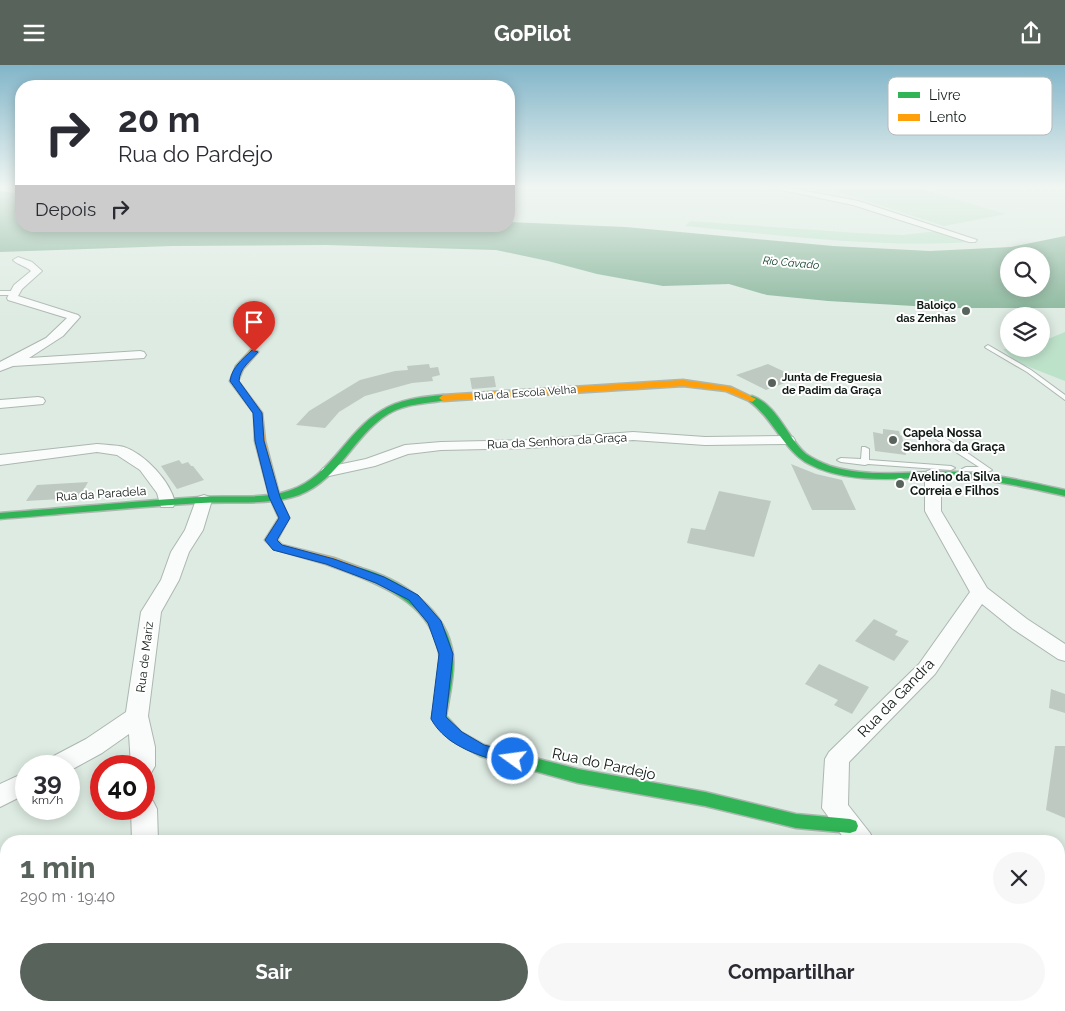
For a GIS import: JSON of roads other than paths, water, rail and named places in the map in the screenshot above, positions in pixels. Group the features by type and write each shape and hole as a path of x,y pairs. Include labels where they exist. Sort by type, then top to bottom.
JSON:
{"main road":[{"path":"254,352 242,364 236,373 234,381 258,413 260,441 275,497"},
{"name":"Rua da Escola Velha","path":"204,500 275,497 306,488 329,471 370,421 392,407 418,400 683,383 714,386 745,394 769,410 788,440 812,462 848,472 961,475 1065,493"},
{"name":"Rua do Pardejo","path":"275,497 284,518 271,540 278,547 330,561 380,580 414,597 434,621 446,654 439,719 456,736 480,751 578,776 705,799 856,834"},
{"name":"Rua da Paradela","path":"0,516 204,500"}],"street":[{"path":"941,230 972,240"},
{"path":"4,365 30,354 66,330 74,317 12,298 18,287 37,271 30,264 18,259"},
{"path":"4,365 140,355"},
{"path":"0,404 38,401"},
{"name":"Rua da Senhora da Graça","path":"329,471 370,463 405,450 441,446 530,444 633,436 705,441 788,440"},
{"path":"0,460 28,459 65,451 97,448 121,451 145,467 165,492 167,503"},
{"path":"933,474 933,511 980,592 1020,624 1065,654"},
{"name":"Rua de Mariz","path":"143,755 137,716 151,612 170,580 180,552 194,531 204,500"},
{"name":"Rua da Gandra","path":"856,834 835,808 837,759 927,669 980,592"},
{"path":"77,755 94,746 137,716"},
{"path":"0,796 15,788"},
{"path":"144,820 145,835"}],"lane":[{"path":"0,293 15,293"},
{"path":"988,347 1030,371 1065,398"},
{"path":"931,432 1004,481"},
{"path":"865,449 865,463"},
{"path":"841,460 987,470"}],"water":[{"name":"Rio Cávado","path":"0,230 15,230 15,232 515,232 515,230 660,230 833,246 930,251 1000,248 1000,297 1050,297 1050,247 1011,247 1065,236 1065,308 948,308 828,301 767,295 729,284 663,286 597,274 496,250 327,245 172,246 0,252"}],"place":[{"name":"Baloiço das Zenhas","path":"966,311"},
{"name":"Junta de Freguesia de Padim da Graça","path":"772,383"},
{"name":"Capela Nossa Senhora da Graça","path":"893,440"},
{"name":"Avelino da Silva Correia e Filhos","path":"900,484"}]}
